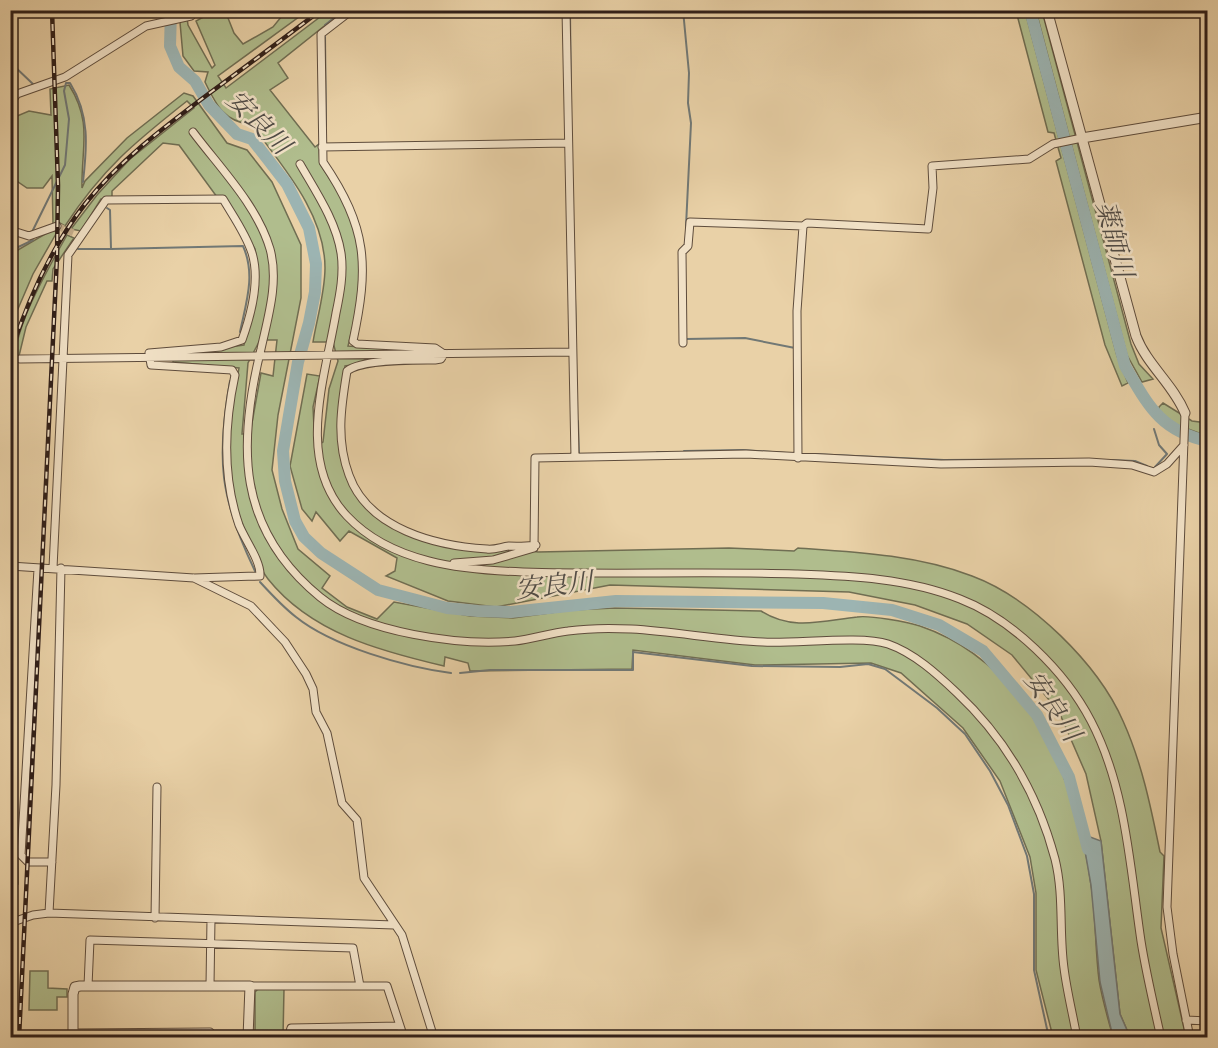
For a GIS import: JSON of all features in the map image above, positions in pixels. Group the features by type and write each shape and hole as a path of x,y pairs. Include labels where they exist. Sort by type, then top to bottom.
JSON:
{"street":[{"path":"352,10 321,34 323,162 355,222 363,258 364,288 353,341 357,344 377,346 435,348 444,354"},
{"path":"566,10 575,458"},
{"path":"1047,10 1136,336 1148,359 1174,390 1185,413 1167,907 1173,954 1190,1038"},
{"path":"10,104 17,94 65,77 146,26 189,16"},
{"path":"683,343 681,285 690,222 693,220 928,229 933,188 932,166 1029,159 1053,144 1208,117"},
{"path":"193,132 248,205 271,251 272,302 246,424 246,457 257,515 271,543 300,579 323,600 360,621 387,630 439,638 501,642 571,630 620,627 766,643 876,642 911,655 940,677 971,706 999,740 1033,795 1055,861 1060,891 1064,968 1077,1038"},
{"path":"322,147 568,143"},
{"path":"300,164 325,205 342,254 341,284 327,356 317,438 323,476 332,496 355,524 375,539 419,558 444,564 510,571 713,572 857,578 927,588 960,598 993,616 1021,638 1060,678 1083,707 1100,742 1113,779 1131,860 1142,943 1161,1038"},
{"path":"10,566 38,569 57,568 194,578 260,576 261,573 240,526 227,468 226,439 235,375 232,370 151,365 148,358 148,352 221,347 242,340 247,326 255,265 252,252 223,200 106,200 77,234 68,255 57,568 52,862 49,913"},
{"path":"10,230 29,236 57,226"},
{"path":"798,454 797,311 803,226"},
{"path":"20,359 572,352"},
{"path":"444,354 441,359 387,362 356,367 347,371 340,437 349,476 368,504 383,518 415,535 453,545 487,549 536,545"},
{"path":"444,564 493,560 534,548 536,545 536,458 798,454 941,464 1089,462 1132,465 1154,472 1167,464 1184,443"},
{"path":"38,569 21,855 28,862 52,862"},
{"path":"194,578 251,606 296,655 313,688 316,712 327,733 342,803 357,820 364,878 402,935 434,1038"},
{"path":"154,918 157,787"},
{"path":"10,923 33,915 49,913 394,925"},
{"path":"210,919 210,985"},
{"path":"88,986 90,940 353,948 356,952 360,986"},
{"path":"248,1038 250,986"},
{"path":"210,1038 210,1032 73,1035 75,987 387,986 404,1038"},
{"path":"1186,1020 1208,1021"},
{"path":"288,1038 291,1028 400,1026"}],"green space":[{"path":"179,11 186,11 188,25 212,68 215,65 196,21 207,15 207,12 196,11 235,11 228,18 234,33 243,44 273,27 286,11 307,11 218,76 226,88 328,11 343,11 278,63 288,78 270,90 315,147 319,144 320,164 339,193 355,227 361,261 359,302 348,346 404,350 403,358 345,366 339,410 340,451 344,470 365,505 400,531 433,543 538,552 729,548 794,551 798,548 864,553 930,563 951,569 994,586 1017,600 1060,635 1080,656 1112,699 1130,737 1145,786 1160,852 1164,856 1161,928 1186,1037 1130,1037 1120,1014 1101,841 1086,774 1059,712 1012,655 967,624 915,605 849,592 610,585 496,607 448,601 386,576 395,571 397,558 349,531 340,541 316,512 312,521 302,509 290,466 307,374 320,376 313,407 315,447 323,442 329,389 338,361 333,342 313,342 324,286 325,268 318,228 300,191 252,125 235,120 222,111 205,82 208,72 194,71 183,56"},
{"path":"1016,11 1025,11 1117,356 1128,383 1122,386 1105,345 1056,161 1061,158 1054,133 1048,132"},
{"path":"1036,11 1042,11 1131,344 1139,364 1153,379 1142,382 1127,355"},
{"path":"69,85 81,112 84,136 82,188 85,181 127,138 184,93 193,96 227,143 247,150 272,182 301,245 301,298 278,415 272,470 282,509 298,549 330,576 322,588 347,607 377,619 394,602 470,616 513,618 571,610 615,608 761,611 784,621 796,623 870,617 920,626 958,643 990,667 1018,697 1041,730 1074,805 1091,885 1099,980 1113,1037 1053,1037 1036,970 1036,893 1030,857 1000,781 963,728 901,673 871,663 755,665 633,650 632,669 470,671 468,663 445,657 444,666 396,654 348,637 305,613 285,598 259,565 240,516 230,480 227,457 228,436 239,368 173,362 174,354 244,345 258,270 255,249 224,197 217,197 179,145 163,143 112,191 112,198 101,199 81,231 71,229 97,195 130,159 194,108 187,101 120,157 92,188 65,226 60,223 53,224 52,176 43,188 27,188 11,177 11,152 14,151 10,119 29,111 51,115 50,89","holes":["260,340 277,340 273,376 261,373 250,434 242,434 248,363"]},
{"path":"52,230 57,232 33,274 11,325 11,254"},
{"path":"67,235 74,238 53,269 52,281 47,281 26,327 11,389 12,368 21,328 37,290"},
{"path":"1163,403 1192,421 1207,423 1207,436 1169,422 1159,413 1159,407"},
{"path":"10,698 12,730 15,734 18,884 15,888"},
{"path":"30,971 48,971 48,988 67,989 67,997 57,997 57,1010 29,1010"},
{"path":"258,989 284,989 283,1037 255,1038 255,992"}],"water":[{"path":"1082,834 1101,841 1120,1014 1130,1037 1113,1037 1100,982 1091,885"}],"waterway":[{"path":"10,45 12,23 17,10"},
{"name":"安良川","path":"171,10 170,46 179,67 195,81 209,105 237,134 252,139 287,184 309,228 316,264 315,292 298,362 283,451 285,481 295,521 304,537 321,553 378,590 447,608 511,612 616,601 823,603 892,610 939,625 983,651 1037,715 1069,777 1088,849"},
{"path":"325,25 344,10"},
{"path":"570,10 571,104"},
{"path":"683,10 691,123 686,226"},
{"name":"薬師川","path":"1030,10 1125,366 1157,414 1178,431 1208,441"},
{"path":"325,36 326,126"},
{"path":"10,46 13,65 34,85"},
{"path":"32,232 65,165 69,119 64,91 66,83 70,83 84,119 86,144 83,182"},
{"path":"107,208 110,210 111,249 243,246 247,257 249,278 240,332"},
{"path":"10,251 33,240"},
{"path":"78,249 111,249"},
{"path":"575,298 576,338"},
{"path":"686,339 745,338 795,348"},
{"path":"230,381 223,434 224,478 234,522 255,571"},
{"path":"578,421 579,455"},
{"path":"1154,429 1159,445 1167,454 1155,467"},
{"path":"684,451 743,450 786,453"},
{"path":"657,452 678,452"},
{"path":"812,454 944,460 1079,459"},
{"path":"1112,460 1135,461 1147,466"},
{"path":"260,582 296,617 329,637 370,654 412,666 451,673"},
{"path":"460,673 490,670 633,670 633,652 752,666 840,667 868,664 885,669 937,708 965,734 990,771 1008,805 1027,856 1034,894 1034,970 1049,1038"}],"tunnel":[{"path":"57,226 74,233"}],"railway":[{"path":"19,1038 57,257 58,185 52,10"},
{"path":"10,355 24,315 50,258 72,221 98,188 158,133 321,10"}]}
